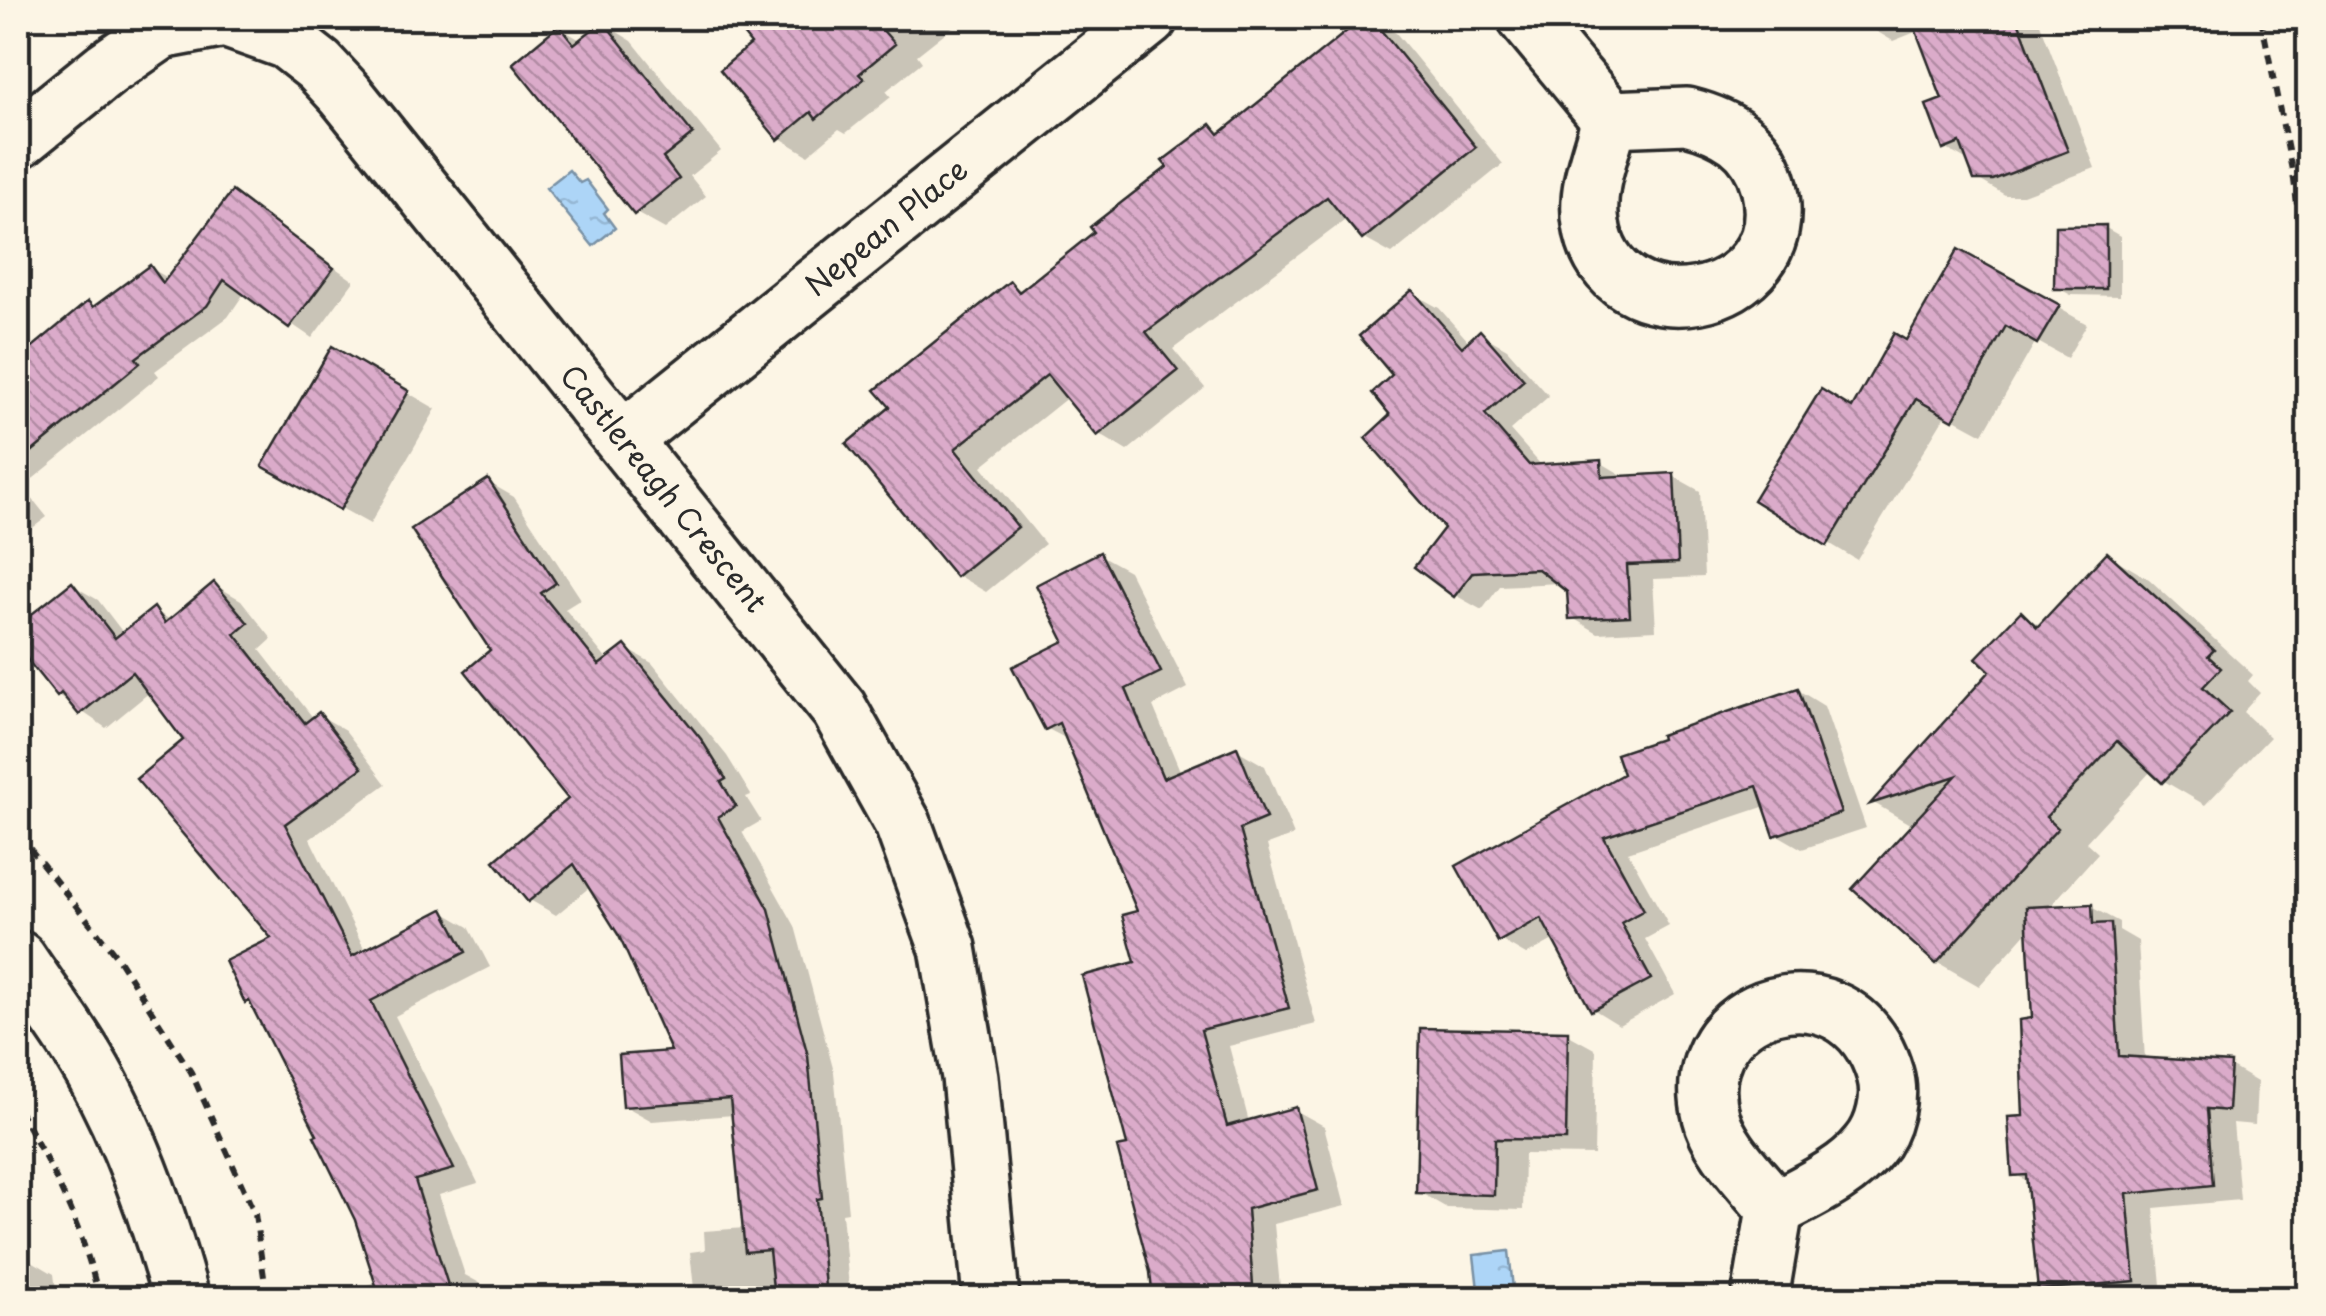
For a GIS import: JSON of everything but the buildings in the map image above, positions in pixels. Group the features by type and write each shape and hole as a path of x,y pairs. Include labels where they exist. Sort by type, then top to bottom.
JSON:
{"street":[{"name":"Nepean Place","path":"624,439 1150,18"},
{"path":"1526,18 1610,119"},
{"name":"Castlereagh Crescent","path":"18,140 161,30 225,19 287,40 320,66 345,94 839,709 903,824 948,948 970,1077 991,1298"},
{"path":"18,959 80,1049 112,1108 163,1232 181,1298"},
{"path":"1760,1298 1775,1210"}],"path":[{"path":"2260,18 2294,180 2308,292"},
{"path":"18,834 115,954 191,1072 255,1214 267,1298"},
{"path":"18,1109 54,1171 92,1269 98,1298"}],"water":[{"path":"569,170 580,183 586,180 608,209 604,213 615,228 593,246 546,188"},
{"path":"1509,1251 1514,1298 1479,1298 1474,1255"}]}
